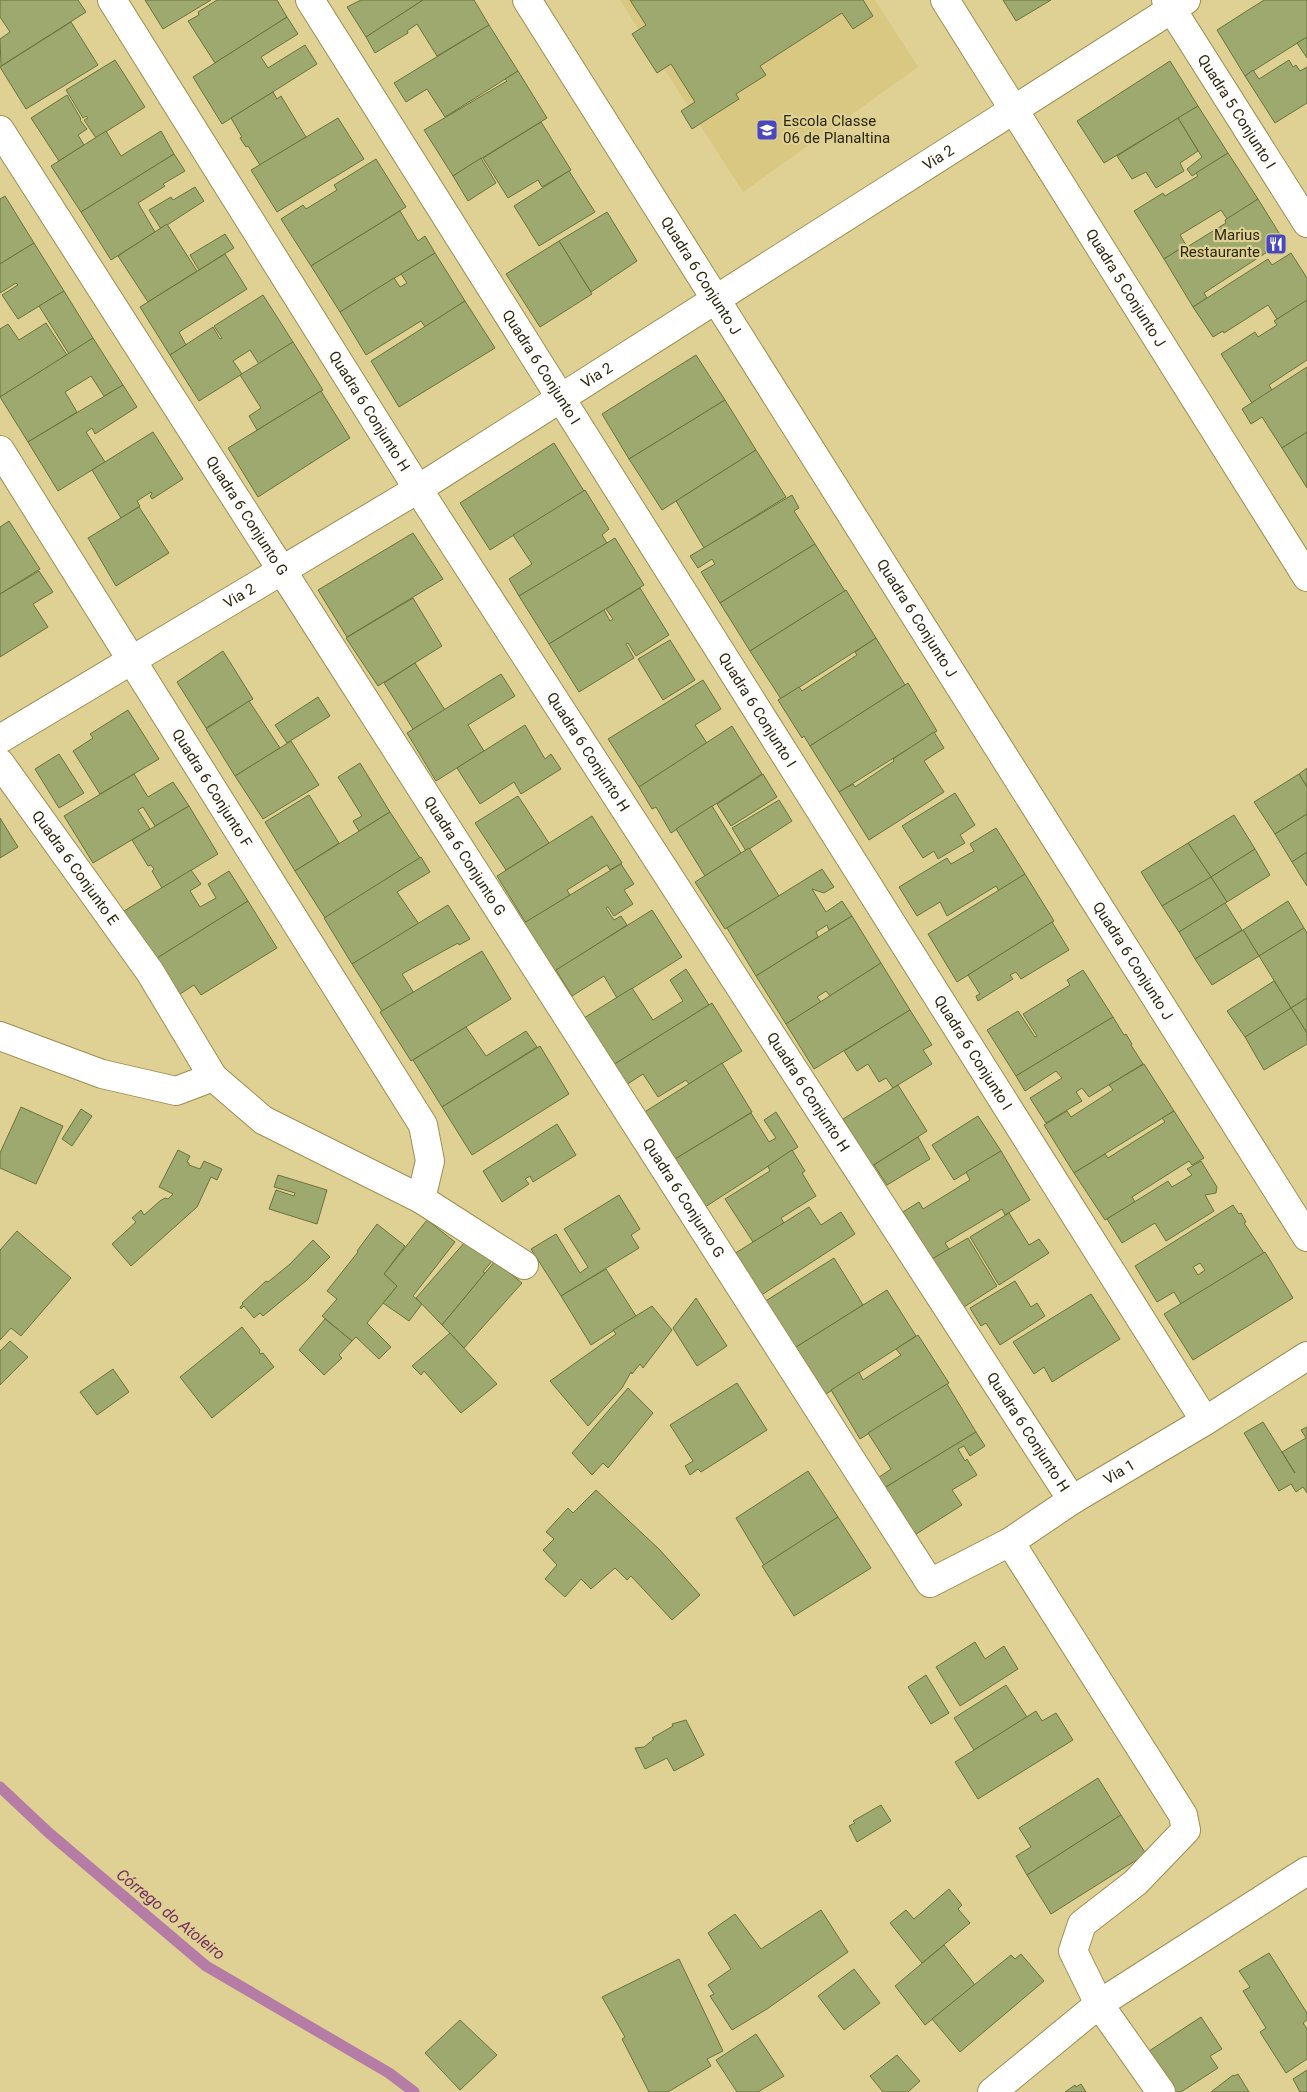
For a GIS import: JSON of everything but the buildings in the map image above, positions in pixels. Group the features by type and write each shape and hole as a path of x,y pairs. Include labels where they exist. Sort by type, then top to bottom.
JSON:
{"street":[{"name":"Quadra 6 Conjunto H","path":"112,0 418,489 1072,1500"},
{"name":"Quadra 6 Conjunto I","path":"310,0 1204,1421"},
{"name":"Quadra 6 Conjunto J","path":"527,0 1307,1238"},
{"name":"Quadra 5 Conjunto J","path":"945,0 1307,577"},
{"name":"Via 2","path":"0,739 418,489 1013,110 1175,3"},
{"name":"Quadra 5 Conjunto I","path":"1175,3 1307,223"},
{"name":"Quadra 6 Conjunto G","path":"0,130 930,1583"},
{"name":"Quadra 6 Conjunto F","path":"0,450 423,1125 430,1161 421,1199"},
{"name":"Quadra 6 Conjunto E","path":"0,763 150,972 213,1077 263,1120 421,1199 524,1265"},
{"path":"0,1036 102,1074 176,1091 213,1077"},
{"name":"Via 1","path":"930,1583 1010,1542 1072,1500 1204,1421 1307,1356"},
{"path":"1010,1542 1178,1805 1186,1830 1135,1882 1082,1924 1073,1952 1099,2004 1161,2092"},
{"path":"992,2092 1099,2004 1307,1871"}],"shaded area":[{"name":"Escola Classe 06 de Planaltina","path":"620,0 875,0 918,67 743,192"}],"waterway":[{"name":"Córrego do Atoleiro","path":"0,1787 49,1833 206,1966 389,2073 414,2092"}],"place":[{"name":"Escola Classe 06 de Planaltina","path":"767,130"},
{"name":"Marius Restaurante","path":"1276,244"}]}
